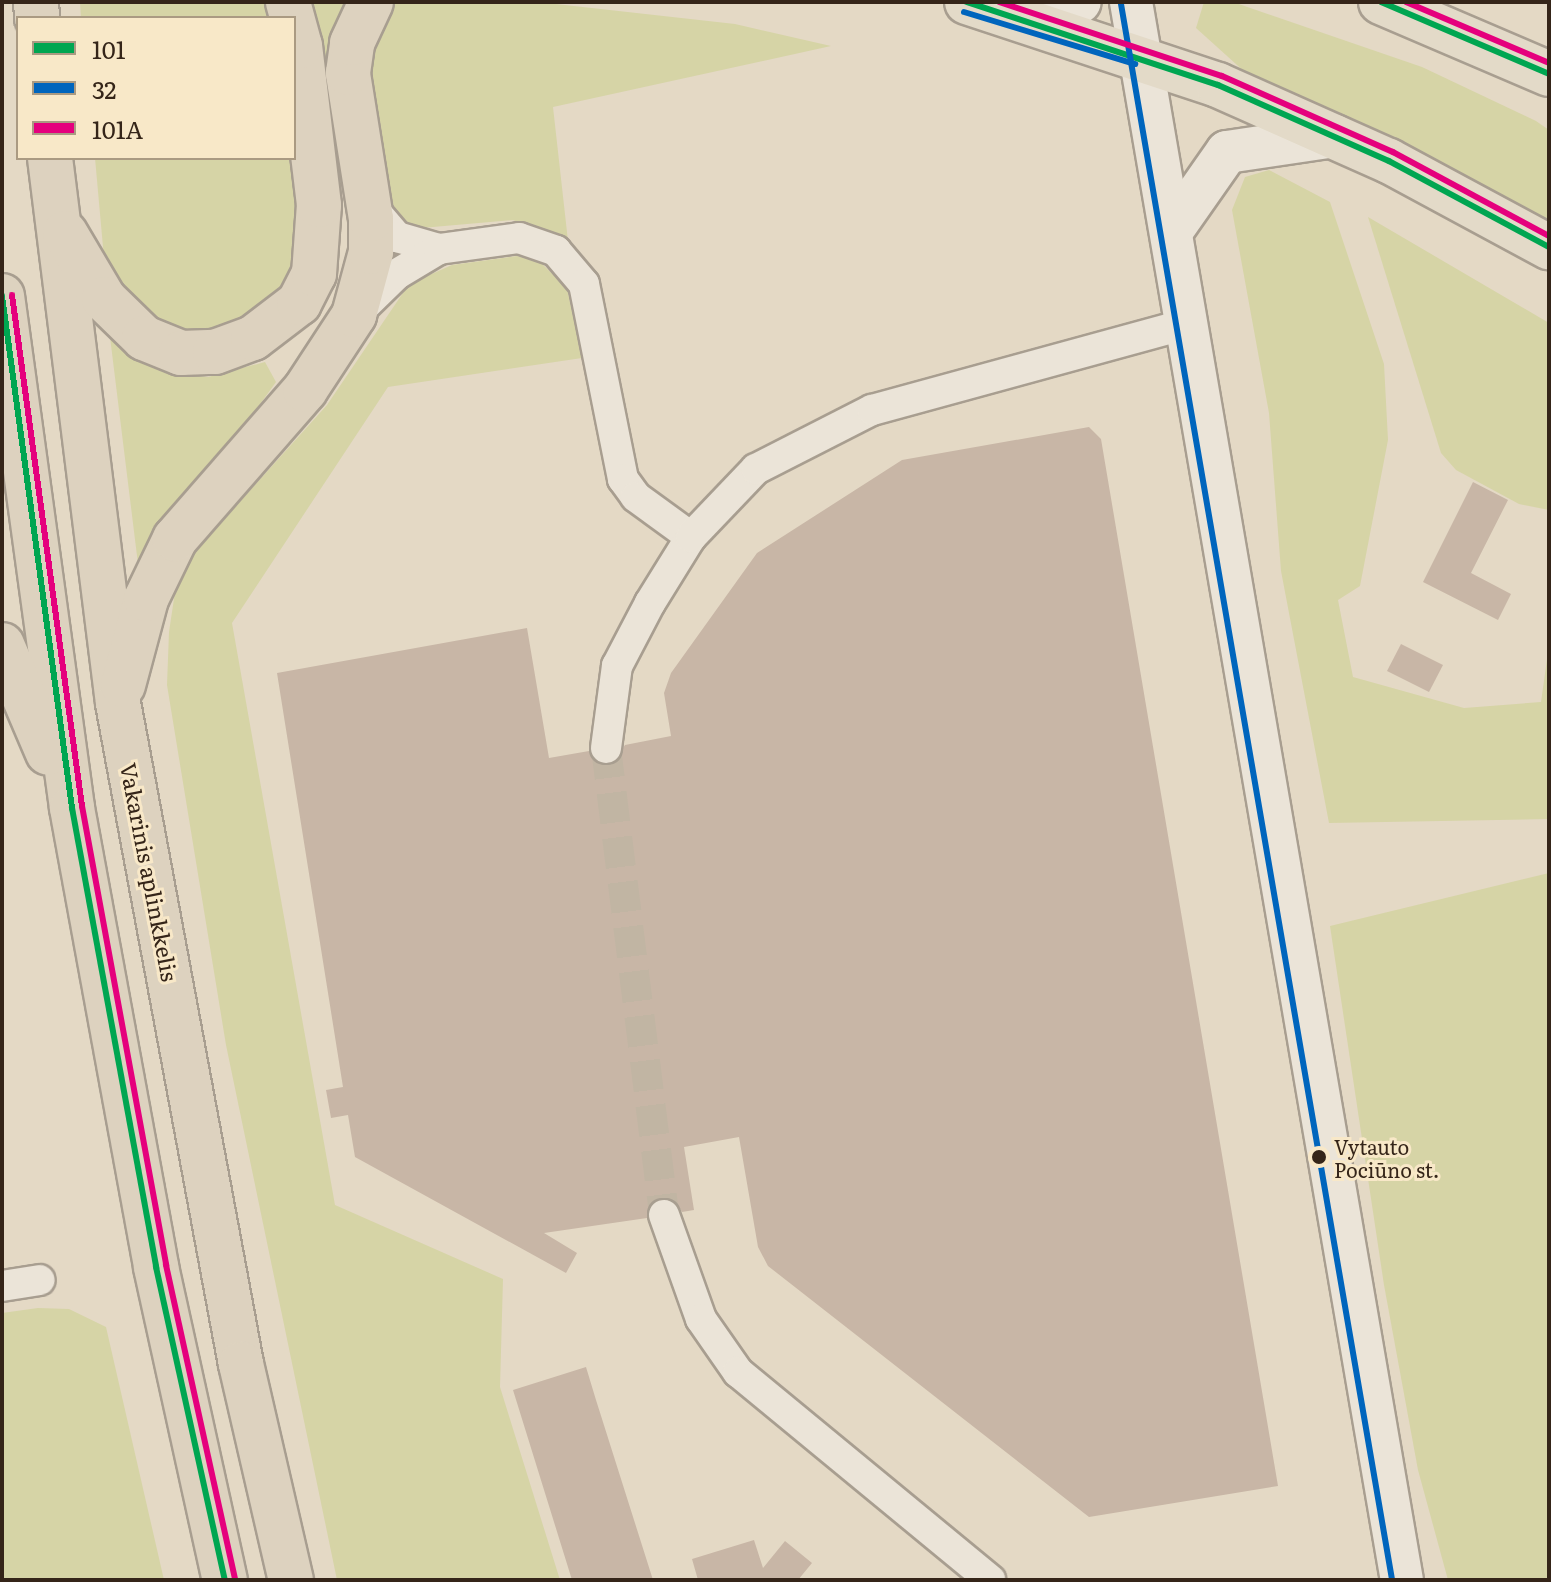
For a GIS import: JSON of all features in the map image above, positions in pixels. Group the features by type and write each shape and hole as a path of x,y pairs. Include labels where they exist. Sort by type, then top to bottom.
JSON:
{"highway":[{"path":"118,703 146,599 175,539 305,390 354,315 371,252 368,203 348,73 352,43 371,2"},
{"path":"55,217 104,299 144,338 181,353 215,352 279,322 309,284 319,243 296,31"},
{"name":"Vakarinis aplinkkelis","path":"50,160 118,703 241,1364 291,1580"},
{"path":"2,296 72,808 147,1224 225,1580"},
{"path":"2,645 72,808"}],"main road":[{"path":"967,2 1138,54 1335,136 1549,247"},
{"path":"1034,20 1080,2"},
{"path":"1131,2 1138,54 1173,229 1402,1580"},
{"path":"1138,54 1161,2"},
{"path":"1381,2 1549,74"},
{"path":"1173,229 1227,152 1335,136"}],"street":[{"path":"368,203 397,237 439,249"},
{"path":"354,315 397,274 439,249 519,238 556,251 572,268 591,307 623,479 636,497 691,537"},
{"path":"606,748 617,666 691,537 756,469 835,425 953,385 1189,323"},
{"path":"664,1215 701,1319 738,1372 990,1580"},
{"path":"2,1286 40,1280"}],"shaded area":[{"path":"80,2 266,2 273,16 81,16"},
{"path":"308,2 350,2 332,94 325,95"},
{"path":"392,2 538,2 735,24 831,46 553,107 568,241 513,220 410,229 390,212 368,81 370,48"},
{"path":"1204,2 1233,2 1422,67 1536,121 1549,130 1549,223 1247,74 1196,28"},
{"path":"95,160 294,160 302,219 290,284 250,323 187,337 129,306 104,258"},
{"path":"1269,170 1330,202 1384,364 1388,440 1360,586 1338,600 1353,677 1464,708 1541,702 1549,645 1549,819 1329,823 1281,571 1269,413 1232,210 1245,177"},
{"path":"1368,217 1549,323 1549,510 1519,504 1456,470 1441,453"},
{"path":"517,256 540,262 567,288 582,358 388,387 232,623 335,1205 503,1279 500,1387 560,1580 337,1580 226,1045 167,685 169,632 175,592 191,556 327,405 409,284 452,265"},
{"path":"110,337 135,359 173,373 208,377 265,362 276,382 139,572"},
{"path":"1549,873 1549,1580 1448,1580 1418,1470 1384,1285 1330,926"},
{"path":"38,1308 69,1309 106,1327 164,1580 2,1580 2,1313"}],"building":[{"path":"1089,427 1101,439 1278,1486 1089,1517 768,1266 758,1247 739,1137 684,1147 694,1210 682,1212 675,1201 659,1198 647,1218 544,1233 577,1253 566,1273 355,1157 348,1115 331,1118 326,1090 343,1087 277,673 527,628 549,758 589,751 596,763 612,765 625,745 671,736 664,693 671,673 757,553 902,460"},
{"path":"1473,482 1508,500 1471,573 1511,594 1498,620 1423,582"},
{"path":"1401,644 1443,665 1429,692 1387,671"},
{"path":"586,1367 653,1580 572,1580 513,1390"},
{"path":"754,1540 763,1568 785,1541 812,1563 798,1580 698,1580 692,1559"}],"tunnel":[{"path":"606,748 664,1215"}],"transit line":[{"name":"101","path":"967,2 1218,85 1389,161 1549,247"},
{"name":"101A","path":"999,2 1222,76 1393,152 1549,236"},
{"name":"101","path":"1381,2 1549,74"},
{"name":"101A","path":"1406,2 1549,63"},
{"name":"32","path":"1121,4 1392,1580"},
{"name":"32","path":"964,12 1135,64"},
{"name":"101A","path":"12,295 82,806 166,1265 235,1578"},
{"name":"101","path":"2,296 72,808 156,1267 225,1580"}],"place":[{"name":"Vytauto Pociūno st.","path":"1319,1157"}]}
